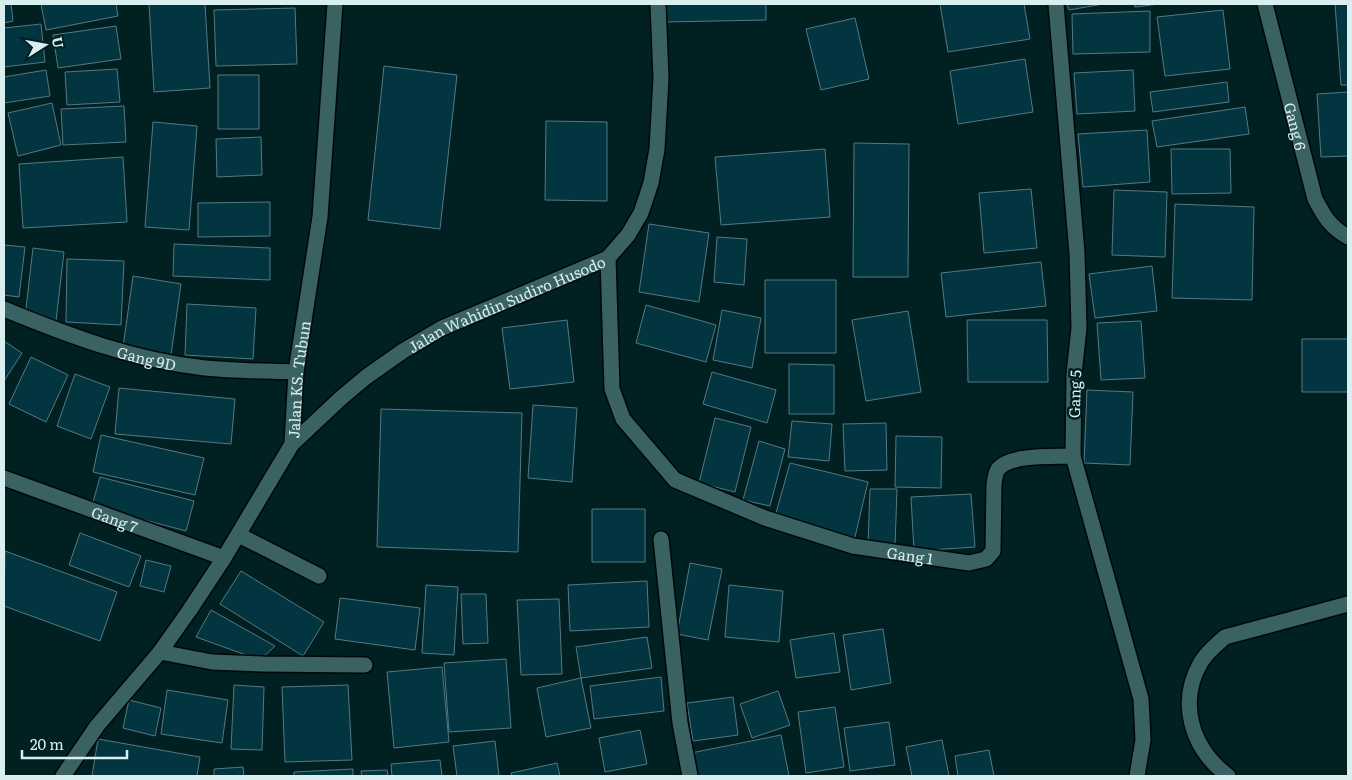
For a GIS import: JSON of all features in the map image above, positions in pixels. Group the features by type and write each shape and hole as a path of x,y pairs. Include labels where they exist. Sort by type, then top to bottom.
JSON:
{"street":[{"name":"Jalan KS. Tubun","path":"63,776 97,726 160,652 239,535 292,444 296,372 320,217 336,4"},
{"name":"Jalan Wahidin Sudiro Husodo","path":"292,444 366,377 442,328 608,258 628,235 641,213 651,184 657,149 661,78 658,4"},
{"name":"Gang 5","path":"1056,4 1077,253 1079,328 1074,374 1073,456 1141,699 1143,740 1137,776"},
{"name":"Gang 6","path":"1265,4 1314,199 1324,216 1336,230 1348,237"},
{"name":"Gang 1","path":"608,258 612,389 623,419 675,480 765,518 853,546 969,563 986,559 993,551 994,484 998,469 1013,460 1073,456"},
{"name":"Gang 9D","path":"4,309 106,348 165,362 206,368 296,372"},
{"name":"Gang 7","path":"4,478 224,558"},
{"path":"239,535 319,576"},
{"path":"661,539 680,723 690,776"},
{"path":"1228,776 1205,754 1191,724 1191,684 1201,661 1226,637 1348,604"},
{"path":"160,652 212,662 365,665"}],"building":[{"path":"4,4 11,4 13,21 4,23"},
{"path":"41,4 116,4 118,16 46,30"},
{"path":"149,4 205,4 210,88 154,92"},
{"path":"663,4 766,4 766,20 664,22"},
{"path":"940,4 1024,4 1030,39 948,52"},
{"path":"1067,4 1103,4 1069,10"},
{"path":"1135,4 1159,4 1135,7"},
{"path":"1335,4 1348,4 1348,85 1341,85"},
{"path":"295,8 297,64 216,66 214,10"},
{"path":"1223,10 1230,69 1165,76 1157,17"},
{"path":"1150,11 1150,52 1073,54 1072,14"},
{"path":"855,18 869,79 821,90 806,29"},
{"path":"41,24 45,62 4,67 4,28"},
{"path":"116,26 121,59 58,68 53,35"},
{"path":"1025,59 1033,112 958,124 950,71"},
{"path":"384,66 457,75 440,229 368,220"},
{"path":"117,69 120,102 67,105 65,72"},
{"path":"46,70 50,96 4,103 4,77"},
{"path":"1133,70 1135,111 1077,114 1074,73"},
{"path":"218,75 259,75 259,129 218,129"},
{"path":"1227,82 1229,102 1153,112 1150,92"},
{"path":"1348,92 1348,156 1321,157 1317,94"},
{"path":"52,103 61,145 18,156 8,113"},
{"path":"124,106 126,142 63,145 61,109"},
{"path":"1245,107 1249,134 1157,147 1152,121"},
{"path":"546,121 607,122 607,201 545,200"},
{"path":"153,122 197,126 189,230 145,227"},
{"path":"1147,130 1150,182 1083,187 1078,134"},
{"path":"261,137 262,175 217,177 216,139"},
{"path":"854,143 909,144 908,277 853,277"},
{"path":"825,149 830,217 721,225 715,157"},
{"path":"1171,149 1230,149 1231,193 1172,194"},
{"path":"123,157 127,222 23,228 19,164"},
{"path":"1031,189 1037,248 984,253 979,193"},
{"path":"1114,190 1167,192 1165,257 1112,255"},
{"path":"270,202 270,236 198,237 198,203"},
{"path":"1175,204 1254,207 1252,300 1172,298"},
{"path":"649,224 709,233 699,302 639,292"},
{"path":"717,237 747,239 744,285 714,282"},
{"path":"174,244 270,248 270,280 173,276"},
{"path":"4,245 25,247 19,297 4,295"},
{"path":"33,248 64,252 56,321 25,317"},
{"path":"67,259 124,261 121,325 66,322"},
{"path":"1041,262 1046,306 946,317 941,273"},
{"path":"1152,266 1157,311 1095,318 1089,274"},
{"path":"133,276 181,284 171,355 123,347"},
{"path":"765,280 836,280 836,353 765,353"},
{"path":"187,304 256,308 253,359 185,355"},
{"path":"646,305 716,325 706,362 636,343"},
{"path":"722,310 761,318 752,368 713,360"},
{"path":"908,311 921,392 866,401 852,320"},
{"path":"567,320 574,382 510,389 502,328"},
{"path":"967,320 1047,320 1048,382 968,382"},
{"path":"1141,321 1145,378 1101,380 1097,323"},
{"path":"1302,339 1348,339 1348,392 1302,392"},
{"path":"4,341 22,353 4,381"},
{"path":"31,357 68,375 46,422 9,404"},
{"path":"789,364 834,365 834,414 789,414"},
{"path":"712,372 776,390 767,423 703,404"},
{"path":"75,374 110,387 91,439 57,426"},
{"path":"119,388 235,399 231,444 115,434"},
{"path":"1087,390 1133,392 1130,465 1084,463"},
{"path":"533,405 577,408 572,482 528,478"},
{"path":"381,409 522,413 518,552 377,547"},
{"path":"715,418 751,427 735,492 699,483"},
{"path":"792,421 832,424 829,461 788,457"},
{"path":"886,423 887,470 845,471 843,424"},
{"path":"101,435 204,458 195,495 93,472"},
{"path":"896,436 942,437 941,488 895,487"},
{"path":"759,441 785,449 770,506 743,500"},
{"path":"790,463 868,482 854,541 776,513"},
{"path":"100,477 194,501 186,531 92,506"},
{"path":"870,489 897,489 895,547 868,545"},
{"path":"971,494 975,547 914,551 911,497"},
{"path":"592,509 645,509 645,562 592,562"},
{"path":"80,533 141,556 129,587 69,565"},
{"path":"5,551 117,592 100,641 4,606"},
{"path":"146,560 171,566 164,592 140,586"},
{"path":"690,563 722,569 708,640 677,634"},
{"path":"241,571 324,622 303,656 220,604"},
{"path":"647,581 649,627 570,631 568,585"},
{"path":"426,585 458,587 454,655 422,653"},
{"path":"729,585 783,591 779,642 725,637"},
{"path":"461,594 486,594 488,643 463,644"},
{"path":"340,598 420,608 415,650 335,639"},
{"path":"559,599 562,674 521,675 517,600"},
{"path":"211,610 275,646 260,660 196,637"},
{"path":"883,629 891,683 851,690 843,635"},
{"path":"834,633 840,672 796,678 790,640"},
{"path":"647,637 652,668 581,678 576,647"},
{"path":"506,659 511,728 449,732 444,663"},
{"path":"442,667 449,742 394,748 387,672"},
{"path":"661,677 664,711 594,719 590,686"},
{"path":"581,678 591,728 546,737 537,688"},
{"path":"234,685 264,687 262,750 231,749"},
{"path":"348,685 352,760 285,762 282,687"},
{"path":"167,690 228,700 222,743 161,734"},
{"path":"778,691 790,725 752,738 740,704"},
{"path":"733,697 738,735 693,741 687,703"},
{"path":"129,700 161,708 155,736 123,728"},
{"path":"835,707 844,767 806,773 798,712"},
{"path":"889,722 895,765 850,771 844,728"},
{"path":"640,730 647,764 605,772 599,738"},
{"path":"781,735 789,776 696,776 691,753"},
{"path":"98,739 200,757 197,776 92,776"},
{"path":"942,740 949,776 912,776 906,747"},
{"path":"495,741 499,776 457,776 453,746"},
{"path":"989,750 994,776 958,776 955,756"},
{"path":"440,760 442,776 392,776 391,764"},
{"path":"557,763 560,776 512,776 511,773"},
{"path":"243,767 244,776 214,776 214,769"},
{"path":"353,769 353,776 294,776 294,772"},
{"path":"387,770 388,776 362,776 361,771"}]}
